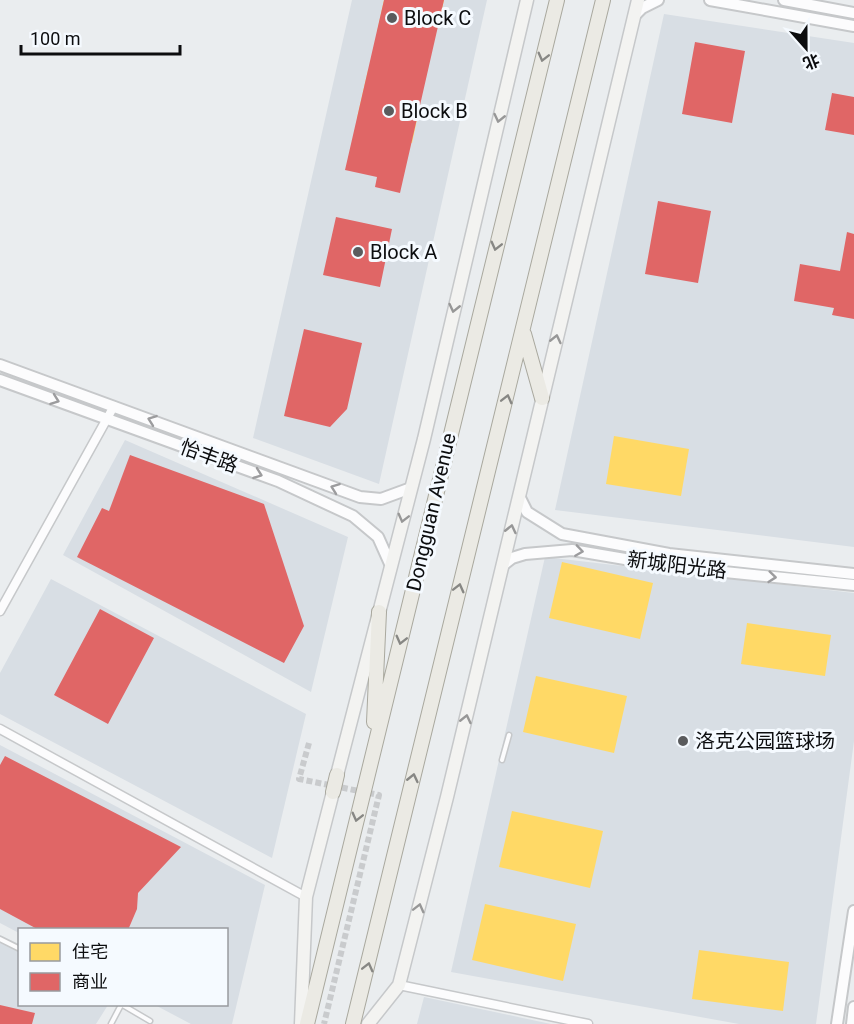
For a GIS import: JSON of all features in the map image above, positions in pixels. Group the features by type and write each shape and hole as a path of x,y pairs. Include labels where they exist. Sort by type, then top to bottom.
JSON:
{"main road":[{"path":"301,1024 306,897 411,488 527,0"},
{"name":"Dongguan Avenue","path":"307,1024 557,0"},
{"path":"353,1024 524,332 603,0"},
{"path":"368,1024 399,985 638,0"},
{"path":"524,332 542,399"},
{"path":"371,760 379,612"}],"street":[{"path":"634,17 642,8 658,0"},
{"path":"710,0 854,26"},
{"path":"784,0 854,13"},
{"name":"怡丰路","path":"0,365 360,497 392,497 411,488"},
{"name":"怡丰路","path":"0,380 278,481 353,516 378,537 391,566"},
{"path":"0,611 114,406"},
{"name":"新城阳光路","path":"519,496 527,512 562,534 669,555 854,574"},
{"name":"新城阳光路","path":"502,565 512,558 525,554 572,550 666,566 854,585"},
{"path":"0,729 306,897"},
{"path":"837,1024 854,911"},
{"path":"399,985 588,1024"},
{"path":"852,1024 854,1007"}],"lane":[{"path":"502,760 509,735"},
{"path":"0,939 18,949"},
{"path":"111,1024 120,1006"},
{"path":"123,1006 150,1021"}],"shaded area":[{"path":"352,0 487,0 379,484 253,438"},
{"path":"664,14 854,43 854,547 555,510"},
{"path":"125,440 348,537 311,692 63,555"},
{"path":"545,557 854,593 854,741 816,1024 739,1024 451,972"},
{"path":"51,579 306,714 272,858 0,714 0,673"},
{"path":"0,745 265,885 232,1024 191,1024 157,1006 228,1006 228,928 18,928 18,932 0,923"},
{"path":"0,935 18,944 18,1006 107,1006 96,1024 0,1024"},
{"path":"424,997 551,1024 417,1024"}],"building: 住宅":[{"name":"Block C","path":"384,0 444,0 439,22 405,15 400,37 377,32"},
{"name":"Block B","path":"368,70 390,74 385,97 420,105 412,143 396,140 399,127 357,118"},
{"path":"614,436 689,449 681,496 606,484"},
{"path":"562,562 653,583 640,639 549,618"},
{"path":"747,623 831,635 825,676 741,664"},
{"path":"536,676 627,696 614,753 523,732"},
{"path":"512,811 603,831 590,888 499,867"},
{"path":"485,904 576,924 563,981 472,960"},
{"path":"699,950 789,962 783,1011 692,999"}],"building: 商业":[{"path":"384,0 444,0 400,193 375,187 377,177 345,170"},
{"path":"695,42 745,51 732,123 682,114"},
{"path":"832,93 854,97 854,135 825,130"},
{"path":"658,201 711,211 698,283 645,274"},
{"name":"Block A","path":"336,217 392,229 380,287 323,275"},
{"path":"847,232 854,234 854,319 832,315 834,308 794,301 800,264 840,271"},
{"path":"304,329 362,343 347,409 330,427 284,416"},
{"path":"130,455 264,504 304,626 284,663 77,557 102,508 109,511"},
{"path":"100,609 154,638 108,724 54,695"},
{"path":"5,756 181,847 138,893 137,909 129,928 35,928 0,909 0,765"},
{"path":"0,1005 35,1013 32,1024 0,1024"}],"tunnel":[{"path":"309,743 299,779 379,795 324,1024"}],"place":[{"name":"Block C","path":"392,18"},
{"name":"Block B","path":"389,111"},
{"name":"Block A","path":"358,252"},
{"name":"洛克公园篮球场","path":"683,741"}]}
